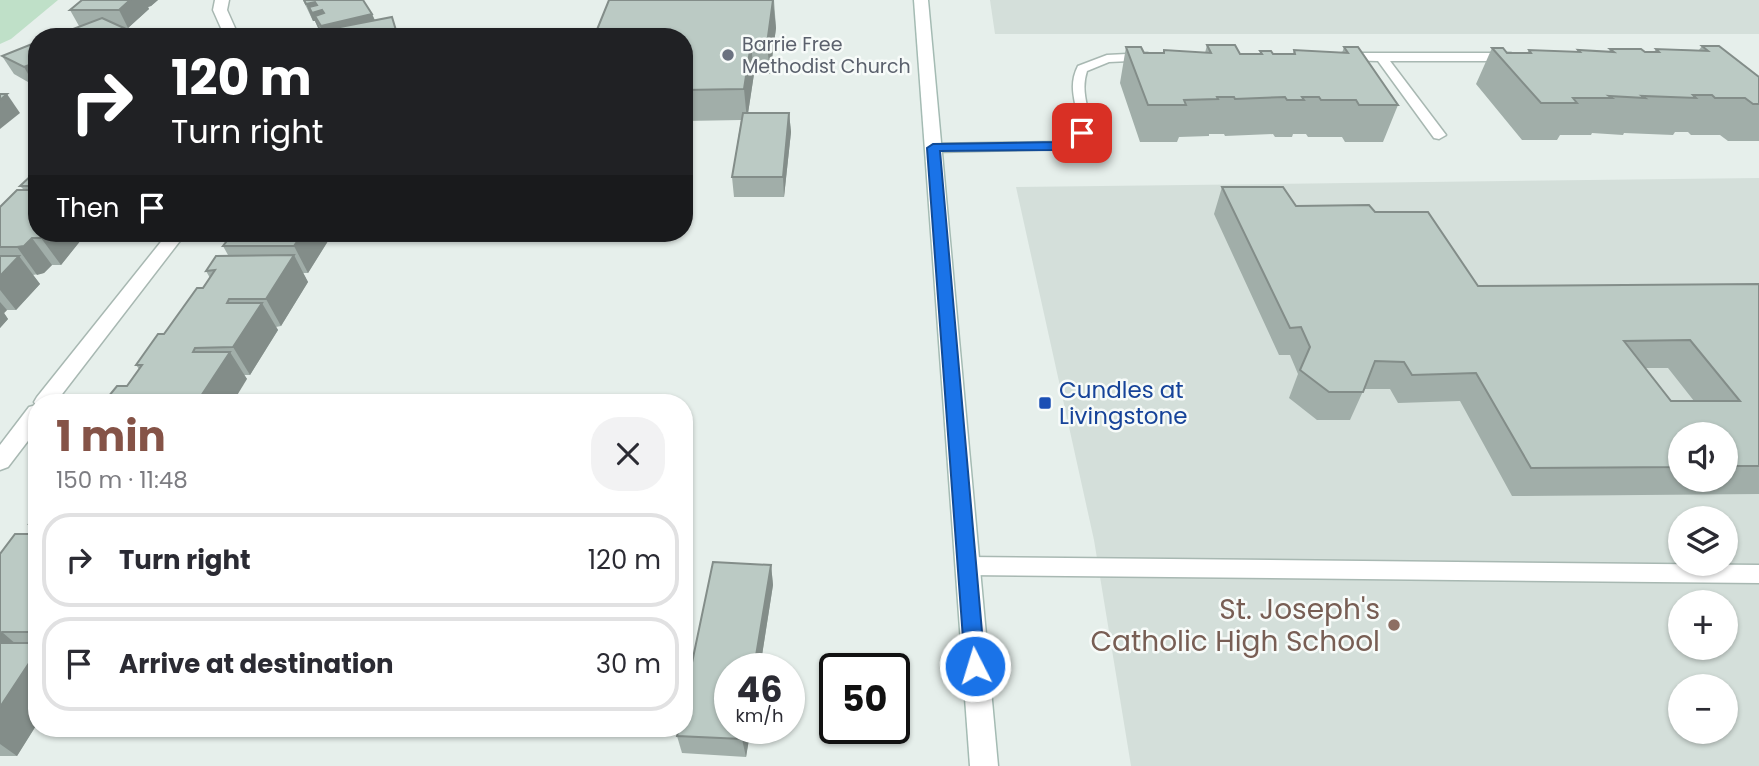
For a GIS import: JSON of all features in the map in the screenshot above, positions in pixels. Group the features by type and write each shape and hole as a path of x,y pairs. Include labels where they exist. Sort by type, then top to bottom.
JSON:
{"main road":[{"path":"222,0 220,10 228,28"},
{"path":"921,0 984,766"},
{"path":"51,394 170,242"},
{"path":"0,461 28,425"}],"lane":[{"path":"933,148 1057,146 1073,141 1082,133 1086,123 1077,88 1077,78 1082,69 1091,63 1107,59 1166,57"},
{"path":"1328,57 1528,57"},
{"path":"1382,58 1439,135"},
{"path":"967,566 1759,574"}],"shaded area":[{"path":"990,0 1759,0 1759,34 995,34"},
{"path":"1759,178 1759,766 1131,766 1094,540 1016,187"}],"green space":[{"path":"0,0 58,0 11,39 0,44"}],"building":[{"path":"82,0 130,0 119,10 70,10"},
{"path":"304,0 363,0 372,14 321,26 315,16 324,13 322,10 312,13 309,7 317,5 315,2 306,4"},
{"path":"609,0 773,0 767,44 751,44 744,89 693,90 693,28 598,28"},
{"path":"392,17 395,28 335,28"},
{"path":"102,18 124,28 76,28"},
{"path":"1207,45 1235,45 1240,54 1262,54 1260,51 1271,51 1273,54 1295,54 1294,50 1348,53 1344,47 1358,47 1398,105 1359,105 1356,100 1321,100 1319,97 1287,100 1285,97 1217,97 1218,99 1184,100 1186,105 1148,105 1126,47 1141,47 1144,53 1164,53 1164,50 1211,53"},
{"path":"28,46 28,65 24,67 2,56"},
{"path":"1702,46 1719,46 1759,77 1759,104 1753,104 1745,98 1715,98 1712,95 1693,95 1696,98 1609,96 1612,98 1573,98 1577,103 1541,103 1492,48 1503,48 1507,53 1531,53 1529,50 1614,52 1610,49 1641,49 1645,52 1659,52 1656,49 1708,51"},
{"path":"743,113 789,113 783,177 732,177"},
{"path":"1222,187 1283,187 1296,206 1369,205 1375,212 1428,212 1478,286 1759,284 1759,466 1738,466 1738,422 1668,422 1668,467 1531,468 1476,373 1412,375 1404,362 1375,361 1363,392 1329,392 1300,370 1310,347 1301,327 1290,328","holes":["1690,340 1740,401 1671,401 1624,341"]},
{"path":"17,190 28,190 28,242 24,246 0,247 0,207"},
{"path":"226,242 297,242 294,246 223,246"},
{"path":"294,255 266,299 229,299 227,303 262,303 233,347 195,348 193,352 230,352 202,394 110,394 117,386 127,386 142,365 136,365 158,334 164,334 197,288 203,288 215,270 206,271 216,256"},
{"path":"0,256 19,256 0,276"},
{"path":"15,534 28,534 28,632 2,632 0,635 0,554"},
{"path":"713,562 771,565 756,653 714,653 714,738 693,737 693,658"},
{"path":"0,643 28,643 28,665 0,707"}],"place":[{"name":"Barrie Free Methodist Church","path":"728,55"},
{"name":"Cundles at Livingstone","path":"1045,403"},
{"name":"St. Joseph's Catholic High School","path":"1394,625"}],"route":[{"path":"975,666 933,148 1057,146 1073,141 1082,133"}]}
